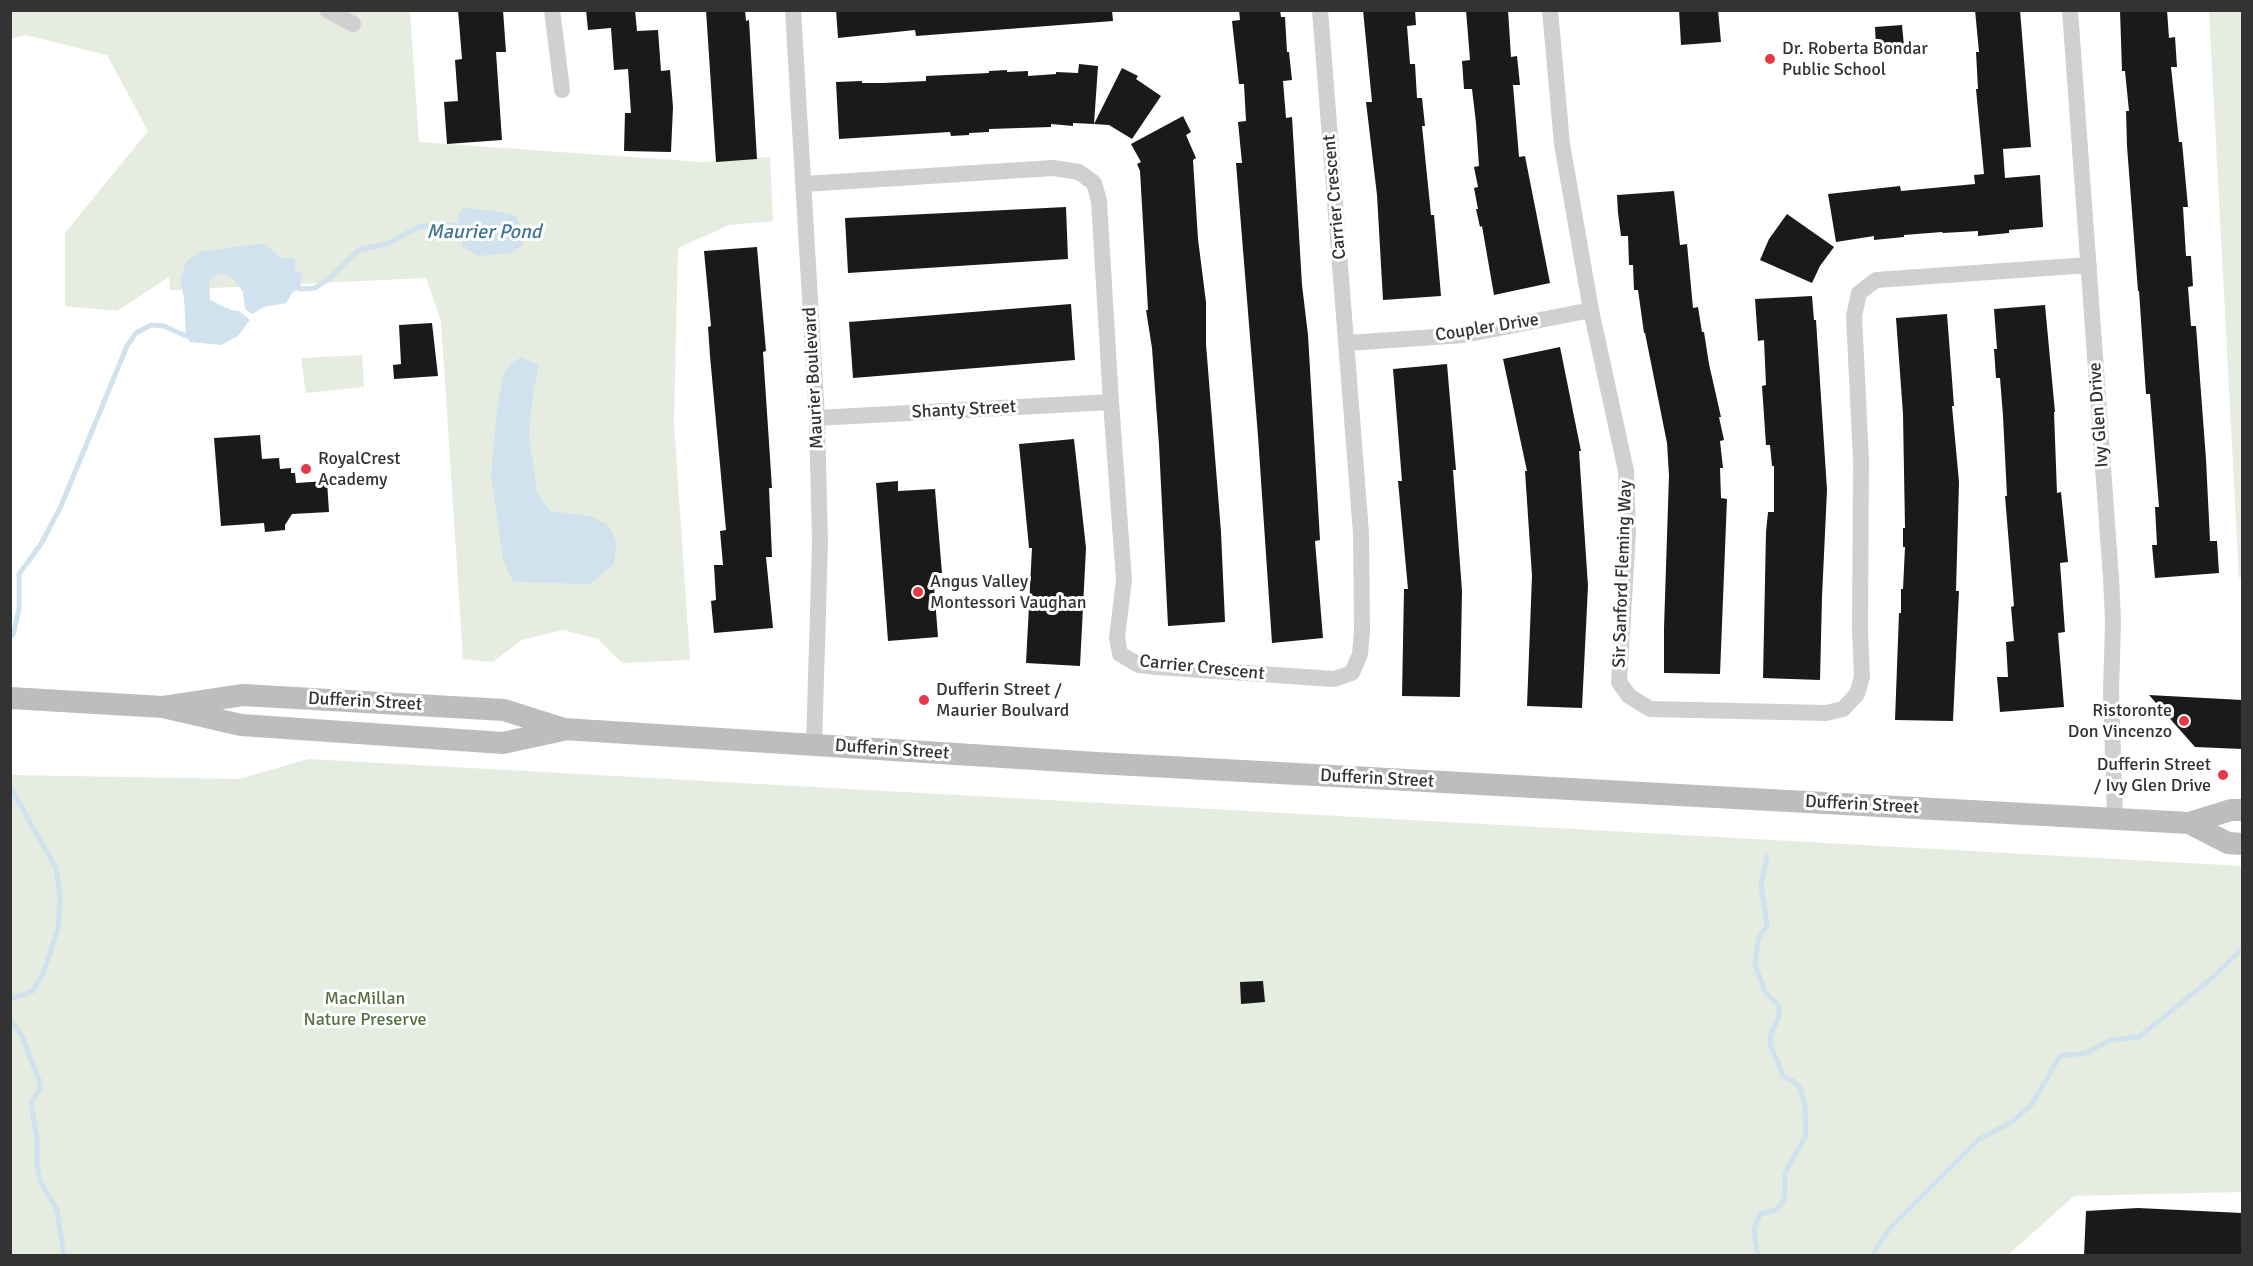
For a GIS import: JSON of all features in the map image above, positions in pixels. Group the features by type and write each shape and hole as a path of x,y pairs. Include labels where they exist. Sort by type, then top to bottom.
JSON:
{"main road":[{"name":"Dufferin Street","path":"164,707 243,695 504,710 564,729 1097,763 2189,824 2228,843 2242,844"},
{"name":"Dufferin Street","path":"10,698 164,707 241,725 503,743 564,729"},
{"name":"Dufferin Street","path":"2189,824 2231,810 2242,810"}],"street":[{"path":"327,10 353,24"},
{"path":"552,10 562,90"},
{"name":"Maurier Boulevard","path":"793,10 817,418 820,544 814,745"},
{"name":"Carrier Crescent","path":"804,184 1053,168 1079,172 1094,183 1099,201 1124,580 1117,638 1120,654 1139,665 1334,679 1352,673 1360,654 1362,630 1360,533 1320,10"},
{"name":"Sir Sanford Fleming Way","path":"1550,10 1562,144 1591,310 1626,471 1628,533 1619,682 1629,696 1650,709 1826,713 1843,709 1857,694 1862,677 1861,460 1854,347 1854,316 1859,293 1876,280 2089,265"},
{"name":"Ivy Glen Drive","path":"2070,10 2113,609 2111,693 2115,819"},
{"name":"Coupler Drive","path":"1347,343 1464,335 1591,310"},
{"name":"Shanty Street","path":"817,418 1111,402"}],"green space":[{"path":"11,11 410,11 419,142 701,162 770,157 773,221 729,225 678,248 674,423 690,660 622,663 598,639 563,630 522,640 493,662 463,659 441,321 426,278 170,290 169,277 117,311 65,306 65,233 148,131 107,55 25,35 11,39"},
{"path":"2209,11 2242,11 2242,577 2239,578"},
{"path":"362,355 364,387 306,393 301,358"},
{"name":"MacMillan Nature Preserve","path":"308,759 2242,866 2242,1192 2074,1196 2008,1255 11,1256 11,775 239,779"}],"water":[{"name":"Maurier Pond","path":"464,208 516,216 524,234 523,245 511,253 478,256 463,247 458,214"},
{"path":"264,243 281,258 294,258 295,270 302,274 300,289 293,292 286,303 264,307 252,314 245,309 243,292 235,281 223,273 215,275 209,281 210,300 231,310 239,311 250,320 238,336 221,345 190,342 186,336 184,297 180,281 186,262 199,252"},
{"path":"521,357 539,365 529,434 537,493 550,511 590,516 608,525 617,542 614,564 590,584 513,582 503,560 491,475 503,375 511,364"}],"building":[{"path":"458,10 503,10 506,52 496,52 502,140 447,144 444,102 458,101 455,60 462,59"},
{"path":"586,10 635,10 637,31 658,30 661,71 670,70 673,107 671,152 624,151 625,113 631,113 628,69 614,70 611,28 588,30"},
{"path":"706,10 745,10 746,21 749,20 757,159 716,162"},
{"path":"836,10 1112,10 1113,21 916,36 915,30 838,38"},
{"path":"1239,10 1280,10 1281,17 1285,17 1287,52 1289,52 1292,80 1283,81 1286,118 1292,117 1320,540 1315,541 1323,638 1272,643 1236,163 1242,163 1238,122 1246,121 1244,84 1239,84 1232,21 1240,20"},
{"path":"1363,10 1415,10 1416,25 1407,26 1410,64 1415,64 1417,98 1422,98 1425,126 1422,126 1431,215 1434,215 1441,296 1383,300 1377,195 1366,102 1372,102"},
{"path":"1466,10 1508,10 1511,57 1517,56 1520,85 1513,85 1519,157 1525,156 1550,283 1494,295 1482,226 1480,227 1476,209 1478,209 1474,188 1478,187 1474,167 1479,166 1472,89 1464,89 1462,61 1470,60"},
{"path":"1679,10 1718,10 1721,42 1681,45"},
{"path":"1975,10 2020,10 2031,147 2003,149 2005,178 2040,175 2043,227 1978,236 1978,231 1942,232 1874,240 1874,236 1836,242 1828,194 1900,186 1901,191 1975,184 1974,175 1984,174 1976,89 1978,89 1976,52 1979,52"},
{"path":"2120,10 2167,10 2169,38 2175,37 2177,67 2171,67 2179,142 2182,142 2188,207 2183,207 2186,256 2191,256 2193,286 2188,287 2191,326 2196,326 2210,541 2217,541 2219,573 2155,578 2152,545 2157,545 2155,507 2159,507 2150,394 2146,394 2127,146 2126,111 2129,111 2125,71 2122,71"},
{"path":"1902,25 1904,46 1876,48 1875,27"},
{"path":"1079,64 1098,66 1094,124 1073,123 1073,126 1051,124 1051,127 989,129 989,132 969,133 969,135 951,136 950,132 839,139 836,82 926,81 926,76 1007,70 1007,72 1028,71 1028,76 1056,74 1056,72 1078,73"},
{"path":"1122,68 1138,76 1136,79 1161,96 1132,139 1109,125 1094,124"},
{"path":"1183,116 1191,132 1186,135 1196,158 1193,160 1198,239 1206,302 1206,344 1221,532 1225,622 1168,626 1159,445 1152,348 1146,310 1148,310 1140,171 1137,164 1141,162 1131,144"},
{"path":"1674,191 1680,245 1687,244 1693,308 1698,307 1702,332 1704,332 1724,440 1720,441 1723,468 1720,468 1721,498 1727,499 1720,674 1664,673 1669,475 1667,443 1644,333 1638,290 1634,290 1633,265 1629,265 1628,236 1621,236 1618,213 1617,195"},
{"path":"1066,207 1068,259 848,273 845,218"},
{"path":"1787,214 1834,247 1820,266 1812,283 1760,260 1769,239"},
{"path":"757,247 766,351 763,352 772,488 769,488 772,557 766,557 773,628 714,633 711,601 716,600 714,565 723,565 720,531 726,530 710,356 708,327 711,326 704,251"},
{"path":"1812,296 1814,320 1816,320 1827,490 1820,680 1763,678 1766,532 1768,512 1774,512 1774,466 1772,466 1770,445 1766,445 1762,386 1766,385 1764,340 1758,341 1755,299"},
{"path":"1071,304 1075,360 853,378 849,322"},
{"path":"2045,305 2055,412 2057,493 2061,492 2068,562 2060,563 2065,632 2058,633 2064,707 2000,712 1997,677 2008,677 2006,642 2014,641 2011,607 2014,606 2005,496 2007,496 2003,416 2000,378 1996,378 1994,349 1997,349 1994,309"},
{"path":"1947,314 1959,482 1956,591 1959,591 1953,721 1895,720 1899,613 1901,613 1905,547 1903,547 1903,528 1905,528 1903,414 1896,318"},
{"path":"432,323 438,376 394,379 393,365 401,364 399,325"},
{"path":"1560,347 1581,451 1579,451 1588,586 1582,708 1527,706 1532,576 1525,471 1527,471 1503,359"},
{"path":"1447,364 1456,470 1453,470 1462,591 1460,697 1402,696 1404,589 1408,589 1398,481 1402,481 1393,369"},
{"path":"260,435 262,459 279,458 280,469 291,468 291,473 295,473 296,483 327,481 329,512 292,514 285,525 285,530 265,532 264,523 221,526 214,438"},
{"path":"1074,439 1086,548 1080,666 1026,663 1032,548 1029,548 1019,444"},
{"path":"898,481 898,491 935,489 942,573 933,573 938,637 888,641 876,483"},
{"path":"2149,695 2242,700 2242,749 2195,747"},
{"path":"1263,981 1265,1002 1241,1004 1240,982"},
{"path":"2138,1208 2242,1213 2242,1256 2084,1256 2086,1211"}],"waterway":[{"path":"300,289 315,288 359,250 389,243 420,226 458,225"},
{"path":"13,635 19,609 19,574 41,544 61,506 127,346 136,333 151,325 164,326 186,336"},
{"path":"10,787 56,868 60,898 58,928 44,971 33,991 10,999"},
{"path":"1759,1256 1754,1229 1760,1214 1776,1210 1785,1199 1785,1173 1806,1135 1805,1107 1800,1088 1794,1081 1784,1077 1771,1047 1770,1036 1779,1017 1779,1006 1765,992 1755,964 1758,940 1767,925 1761,885 1767,856"},
{"path":"1872,1256 1890,1228 1979,1139 2012,1122 2031,1105 2060,1056 2086,1053 2111,1040 2139,1037 2213,977 2242,949"},
{"path":"10,1020 22,1036 39,1080 40,1089 31,1103 37,1139 37,1166 40,1181 57,1210 64,1256"}],"place":[{"name":"Dr. Roberta Bondar Public School","path":"1770,59"},
{"name":"RoyalCrest Academy","path":"306,469"},
{"name":"Angus Valley Montessori Vaughan","path":"918,592"},
{"name":"Dufferin Street / Maurier Boulvard","path":"924,700"},
{"name":"Ristoronte Don Vincenzo","path":"2184,721"},
{"name":"Dufferin Street / Ivy Glen Drive","path":"2223,775"}]}
